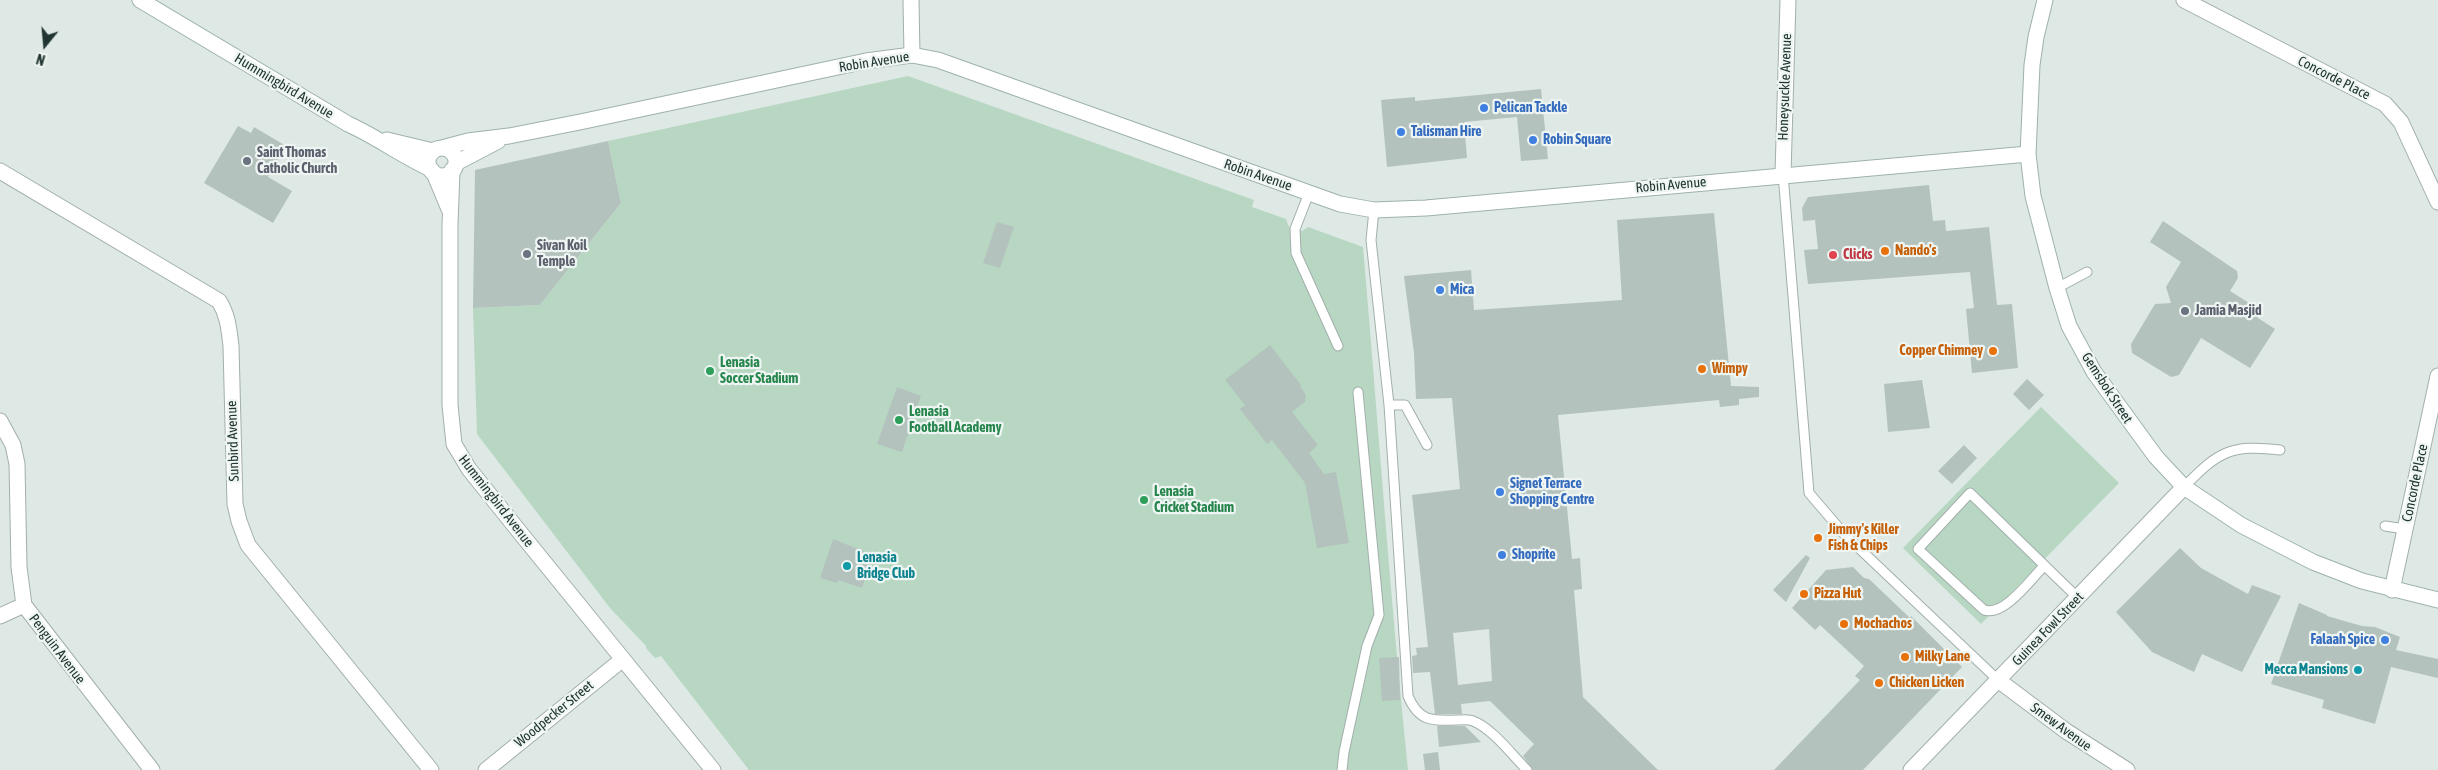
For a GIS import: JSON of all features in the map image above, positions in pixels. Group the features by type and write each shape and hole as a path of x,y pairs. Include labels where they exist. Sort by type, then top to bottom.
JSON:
{"street":[{"name":"Hummingbird Avenue","path":"140,0 348,124 373,136 393,150 432,171 451,213 450,405 454,444 469,469 713,770"},
{"path":"911,0 912,55"},
{"name":"Honeysuckle Avenue","path":"1783,174 1788,0"},
{"name":"Gemsbok Street","path":"2045,0 2032,64 2028,154 2038,215 2057,288 2069,326 2094,372 2156,457 2184,487 2241,525 2286,549 2354,578 2392,590 2438,600"},
{"name":"Concorde Place","path":"2184,0 2385,104 2400,122 2438,202"},
{"name":"Robin Avenue","path":"438,149 484,138 509,136 866,61 912,55 938,60 1353,208 1374,210 1426,208 1783,174 2028,154"},
{"path":"373,136 450,151 454,166 451,213"},
{"name":"Robin Avenue","path":"454,166 509,136"},
{"path":"438,149 429,158 432,171 446,175 454,166"},
{"name":"Sunbird Avenue","path":"0,171 219,301 225,310 231,346 235,504 239,522 248,545 431,770"},
{"name":"Concorde Place","path":"2392,590 2438,376"},
{"name":"Penguin Avenue","path":"0,421 13,445 17,464 19,567 24,605 148,768"},
{"name":"Guinea Fowl Street","path":"1911,770 2184,487"},
{"path":"0,616 24,605"},
{"name":"Woodpecker Street","path":"486,770 623,659"},
{"name":"Smew Avenue","path":"1998,680 2066,731 2127,770"}],"lane":[{"path":"1783,174 1809,492 1845,535 1998,680"},
{"path":"1309,193 1295,228 1296,253 1338,346"},
{"path":"1374,210 1371,240 1389,405 1408,696 1413,708 1423,717 1437,721 1471,720 1484,727 1527,770"},
{"path":"2057,288 2087,272"},
{"path":"1342,770 1344,752 1367,646 1379,615 1358,392"},
{"path":"1389,405 1405,405 1427,445"},
{"path":"2184,487 2211,461 2223,454 2252,446 2280,450"},
{"path":"2044,566 2006,605 1990,612 1984,610 1918,549 1970,493 2078,598"},
{"path":"2385,526 2405,529"}],"green space":[{"path":"908,76 1254,200 1252,207 1286,219 1289,227 1302,231 1308,227 1363,247 1408,770 749,770 661,656 655,658 610,608 477,434 473,308 540,305 621,203 608,141"},
{"path":"2041,407 2119,483 1981,624 1903,548"}],"building":[{"path":"1541,89 1548,159 1521,161 1517,117 1464,122 1467,158 1387,167 1381,100 1415,97 1415,101"},
{"name":"Saint Thomas Catholic Church","path":"238,126 251,133 254,127 286,146 268,177 292,191 273,223 204,183"},
{"name":"Sivan Koil Temple","path":"608,141 621,203 540,305 473,308 475,170"},
{"path":"1929,185 1933,221 1945,220 1946,231 1989,227 1997,305 2012,304 2018,368 1972,373 1966,309 1974,308 1970,272 1808,284 1804,250 1818,249 1815,220 1803,221 1802,208 1808,197"},
{"name":"Signet Terrace Shopping Centre","path":"1714,213 1731,386 1759,387 1759,397 1739,399 1739,405 1720,407 1719,400 1558,415 1572,559 1580,558 1582,589 1574,590 1583,697 1658,770 1533,770 1523,756 1534,744 1490,701 1461,704 1462,714 1435,714 1430,672 1413,673 1412,656 1417,655 1416,648 1428,647 1412,495 1460,489 1452,398 1416,399 1414,353 1404,276 1471,270 1474,310 1622,300 1617,220","holes":["1489,629 1492,681 1458,685 1453,633"]},
{"path":"2163,221 2237,271 2238,278 2230,291 2262,311 2258,318 2275,329 2250,368 2201,338 2179,375 2171,377 2132,353 2131,344 2155,304 2171,303 2166,287 2181,262 2150,242"},
{"path":"997,222 1014,227 1000,268 983,263"},
{"path":"1270,345 1301,385 1306,395 1305,402 1292,412 1318,445 1309,453 1324,474 1336,472 1349,543 1317,548 1305,483 1272,440 1267,444 1240,409 1245,405 1225,380"},
{"path":"2027,379 2044,395 2029,410 2013,394"},
{"path":"1922,380 1930,428 1888,432 1884,384"},
{"name":"Lenasia Football Academy","path":"897,387 921,396 902,452 877,444"},
{"path":"1964,445 1977,458 1952,484 1938,471"},
{"name":"Lenasia Bridge Club","path":"833,539 873,555 862,588 838,580 837,583 820,578"},
{"path":"2180,548 2201,568 2248,594 2252,585 2281,596 2242,672 2202,654 2194,672 2152,652 2116,612"},
{"path":"1806,555 1810,558 1786,602 1773,590"},
{"path":"1853,567 1864,578 1869,579 1910,618 1911,616 1962,667 1863,770 1774,770 1860,680 1855,676 1864,666 1820,625 1815,630 1792,608 1826,570"},
{"path":"2299,603 2327,616 2362,626 2375,627 2400,637 2396,650 2438,659 2438,678 2391,667 2375,724 2322,708 2324,700 2271,684"},
{"path":"1399,657 1400,700 1382,701 1379,658"},
{"path":"1437,726 1465,726 1481,742 1439,747"},
{"path":"1438,752 1440,770 1425,770 1423,754"}],"place":[{"name":"Pelican Tackle","path":"1484,108"},
{"name":"Talisman Hire","path":"1401,132"},
{"name":"Robin Square","path":"1533,140"},
{"name":"Saint Thomas Catholic Church","path":"247,161"},
{"name":"Nando's","path":"1885,251"},
{"name":"Sivan Koil Temple","path":"527,254"},
{"name":"Clicks","path":"1833,255"},
{"name":"Mica","path":"1440,290"},
{"name":"Jamia Masjid","path":"2185,311"},
{"name":"Copper Chimney","path":"1993,351"},
{"name":"Wimpy","path":"1702,369"},
{"name":"Lenasia Soccer Stadium","path":"710,371"},
{"name":"Lenasia Football Academy","path":"899,420"},
{"name":"Signet Terrace Shopping Centre","path":"1500,492"},
{"name":"Lenasia Cricket Stadium","path":"1144,500"},
{"name":"Jimmy's Killer Fish & Chips","path":"1818,538"},
{"name":"Shoprite","path":"1502,555"},
{"name":"Lenasia Bridge Club","path":"847,566"},
{"name":"Pizza Hut","path":"1804,594"},
{"name":"Mochachos","path":"1844,624"},
{"name":"Falaah Spice","path":"2385,640"},
{"name":"Milky Lane","path":"1905,657"},
{"name":"Mecca Mansions","path":"2358,670"},
{"name":"Chicken Licken","path":"1879,683"}]}
